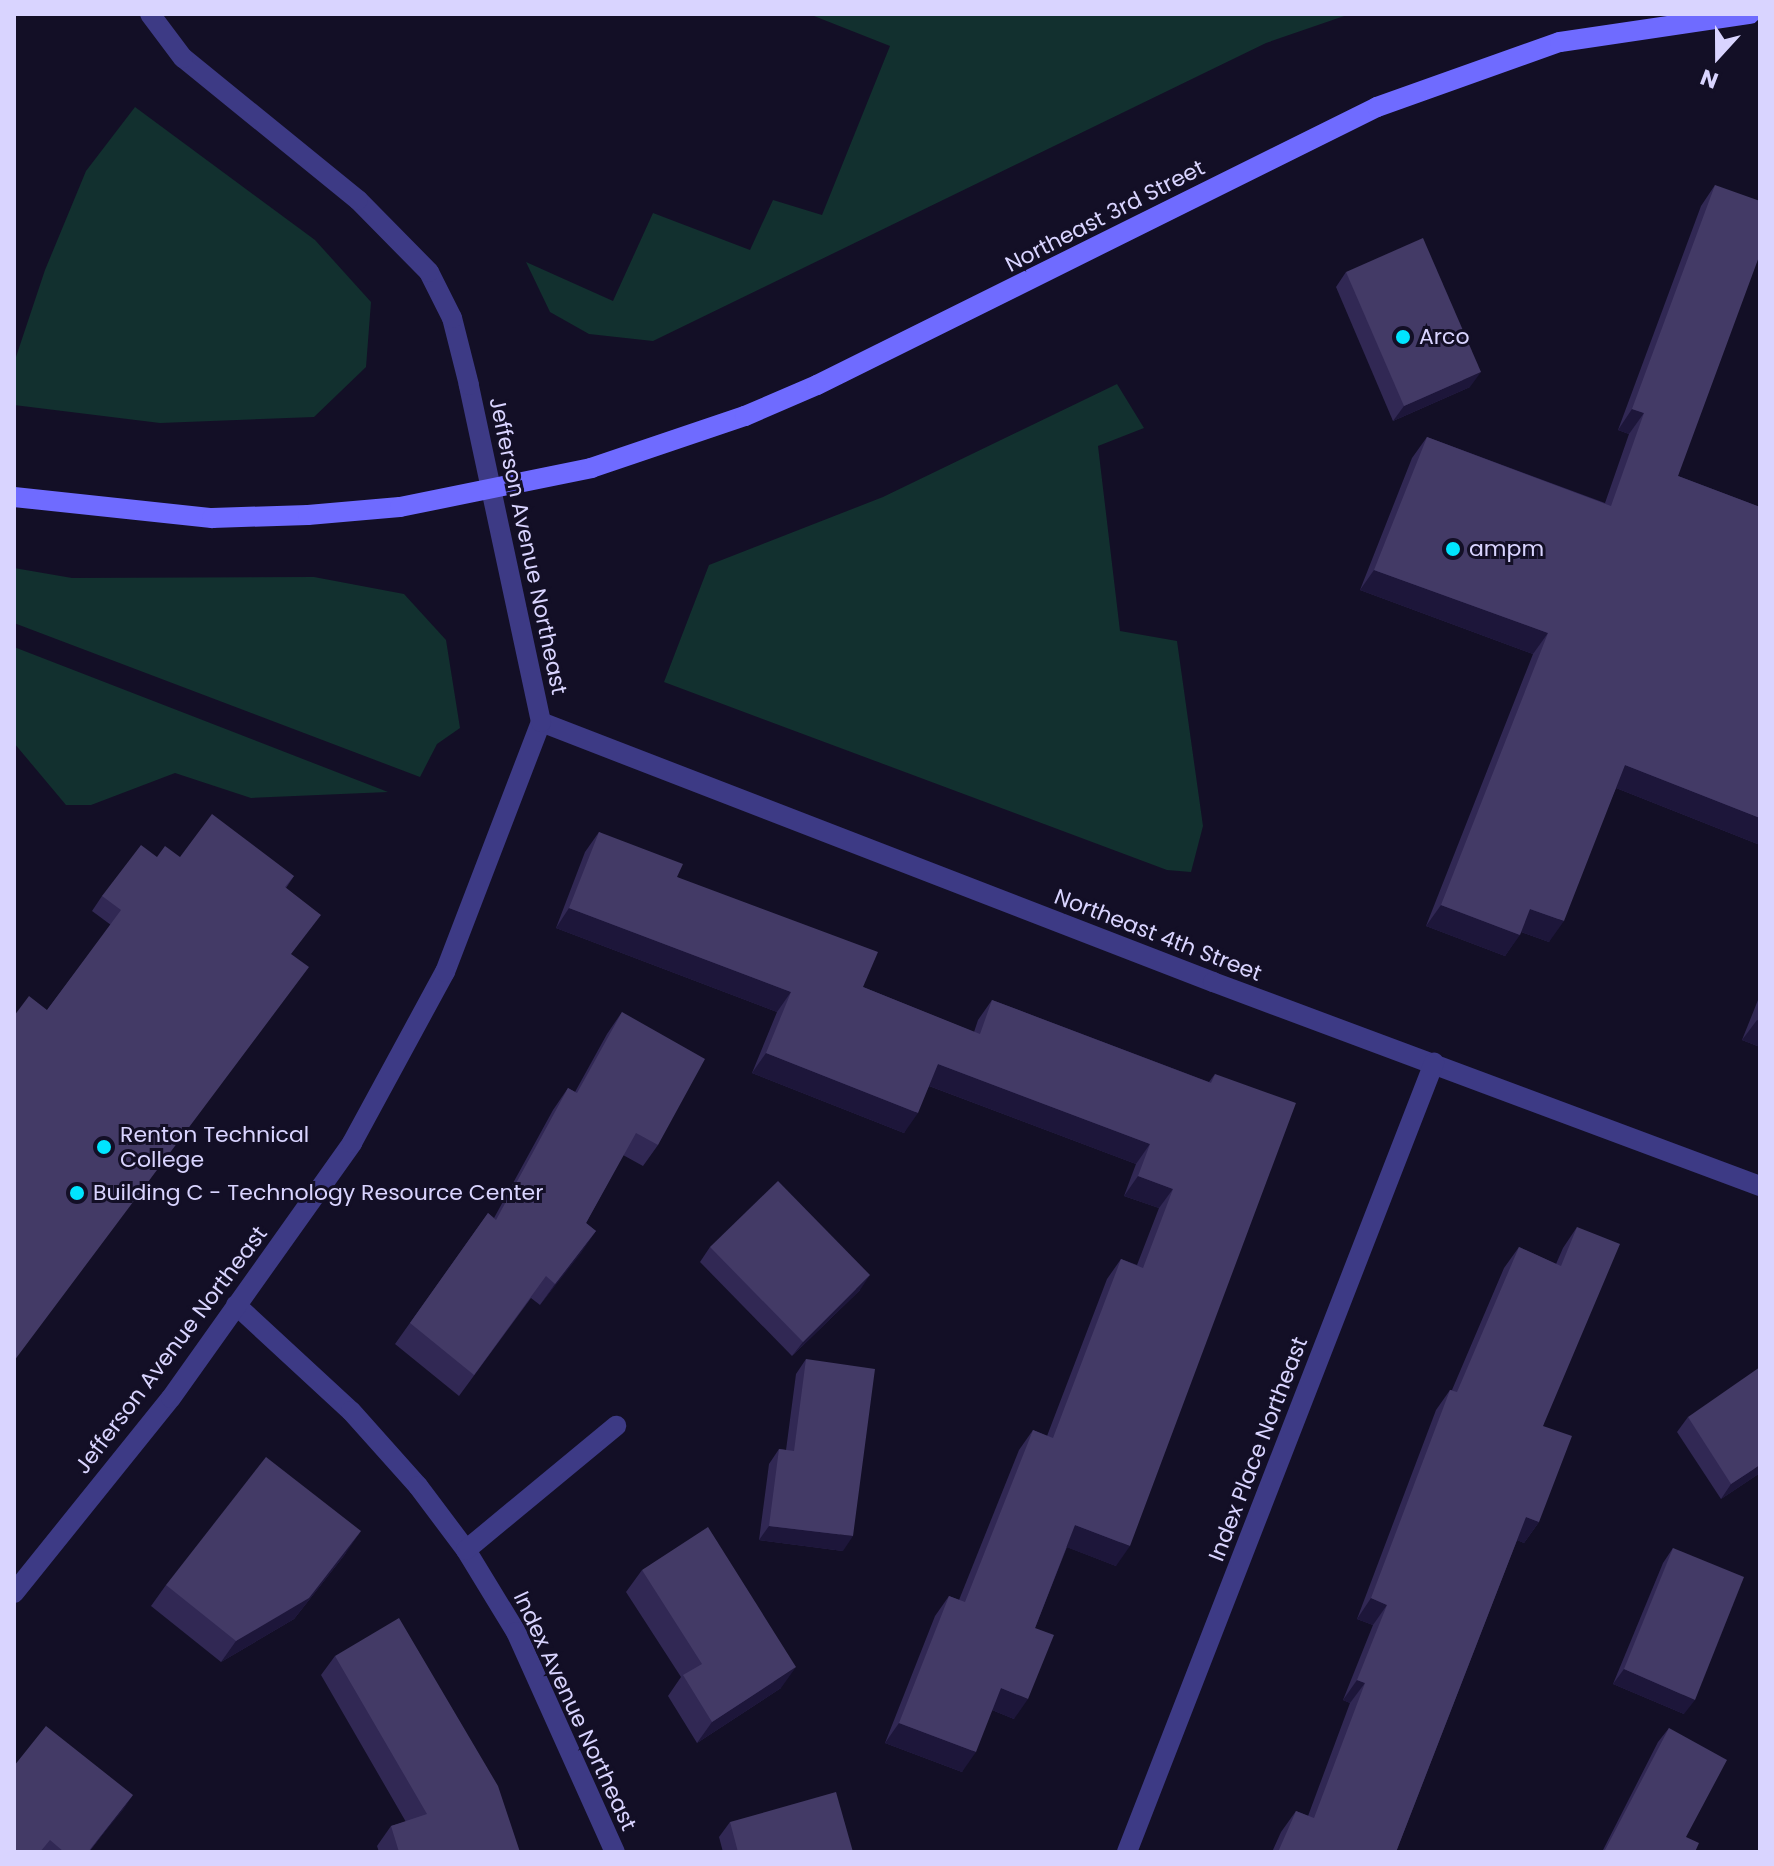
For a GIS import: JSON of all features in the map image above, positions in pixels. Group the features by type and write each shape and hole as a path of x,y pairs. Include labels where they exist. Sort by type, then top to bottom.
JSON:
{"main road":[{"name":"Northeast 3rd Street","path":"490,490 591,468 760,410 1006,294 1377,107 1560,42 1750,14"},
{"path":"14,497 212,518 400,507 490,490"}],"street":[{"name":"Jefferson Avenue Northeast","path":"14,1593 171,1398 352,1143 445,972 541,722 452,318 429,272 358,200 183,58 150,14"},
{"name":"Northeast 4th Street","path":"541,722 1213,982 1760,1186"},
{"name":"Index Place Northeast","path":"1127,1852 1434,1063"},
{"name":"Index Avenue Northeast","path":"236,1305 351,1411 418,1486 466,1550 516,1632 615,1852"},
{"path":"466,1550 616,1426"}],"green space":[{"path":"809,14 1350,14 1266,43 653,341 589,334 550,312 526,262 613,301 653,213 750,250 773,200 822,215 890,46"},
{"path":"135,107 315,240 371,302 366,367 314,417 160,423 14,405 14,363 45,270 86,171"},
{"path":"1117,384 1144,428 1098,446 1120,631 1177,641 1203,826 1191,872 1167,870 664,682 709,565 883,497"},
{"path":"14,568 72,578 314,577 404,594 446,640 460,728 437,744 420,777 14,623"},
{"path":"14,647 388,792 251,798 175,773 91,805 66,805 14,743"}],"building":[{"path":"1715,185 1760,201 1760,254 1678,476 1760,507 1760,818 1625,765 1564,921 1530,909 1520,935 1441,905 1548,633 1374,570 1427,437 1611,506 1644,413 1632,409"},
{"name":"Arco","path":"1423,238 1481,372 1404,406 1346,272"},
{"name":"Building C - Technology Resource Center","path":"212,814 294,876 285,887 321,915 291,954 309,967 14,1361 14,1016 29,996 47,1010 121,910 102,896 141,845 157,857 165,846 180,857"},
{"path":"599,832 683,864 677,877 878,952 863,987 980,1034 992,1000 1211,1083 1215,1074 1296,1103 1130,1546 1075,1525 1035,1628 1054,1635 1028,1699 1001,1688 976,1752 899,1723 949,1596 965,1602 1033,1430 1053,1438 1121,1259 1143,1268 1173,1189 1138,1176 1150,1144 938,1064 918,1113 766,1053 791,992 569,908"},
{"path":"622,1012 705,1059 658,1145 636,1133 586,1223 596,1231 555,1284 546,1276 474,1375 410,1323 488,1213 496,1220 568,1088 577,1093"},
{"path":"778,1181 870,1275 803,1342 710,1247"},
{"path":"1577,1227 1620,1244 1543,1426 1572,1436 1539,1522 1526,1517 1396,1852 1278,1852 1296,1811 1314,1818 1365,1683 1357,1680 1387,1605 1371,1598 1450,1390 1457,1392 1519,1247 1561,1266"},
{"path":"806,1359 875,1369 853,1536 769,1526 779,1449 794,1451"},
{"path":"1760,1367 1760,1465 1731,1484 1688,1417"},
{"path":"266,1457 361,1531 309,1598 236,1641 166,1585"},
{"path":"708,1527 796,1667 712,1722 683,1675 702,1664 642,1570"},
{"path":"1673,1548 1744,1577 1695,1700 1624,1669"},
{"path":"399,1618 498,1786 520,1852 399,1852 391,1826 427,1814 335,1656"},
{"path":"46,1726 133,1795 88,1852 64,1852 50,1840 40,1852 14,1852 14,1766"},
{"path":"1669,1728 1727,1760 1686,1837 1699,1843 1695,1852 1604,1852"},
{"path":"836,1792 853,1852 738,1852 730,1822"}],"place":[{"name":"Arco","path":"1403,337"},
{"name":"ampm","path":"1453,549"},
{"name":"Renton Technical College","path":"104,1147"},
{"name":"Building C - Technology Resource Center","path":"77,1193"}]}
